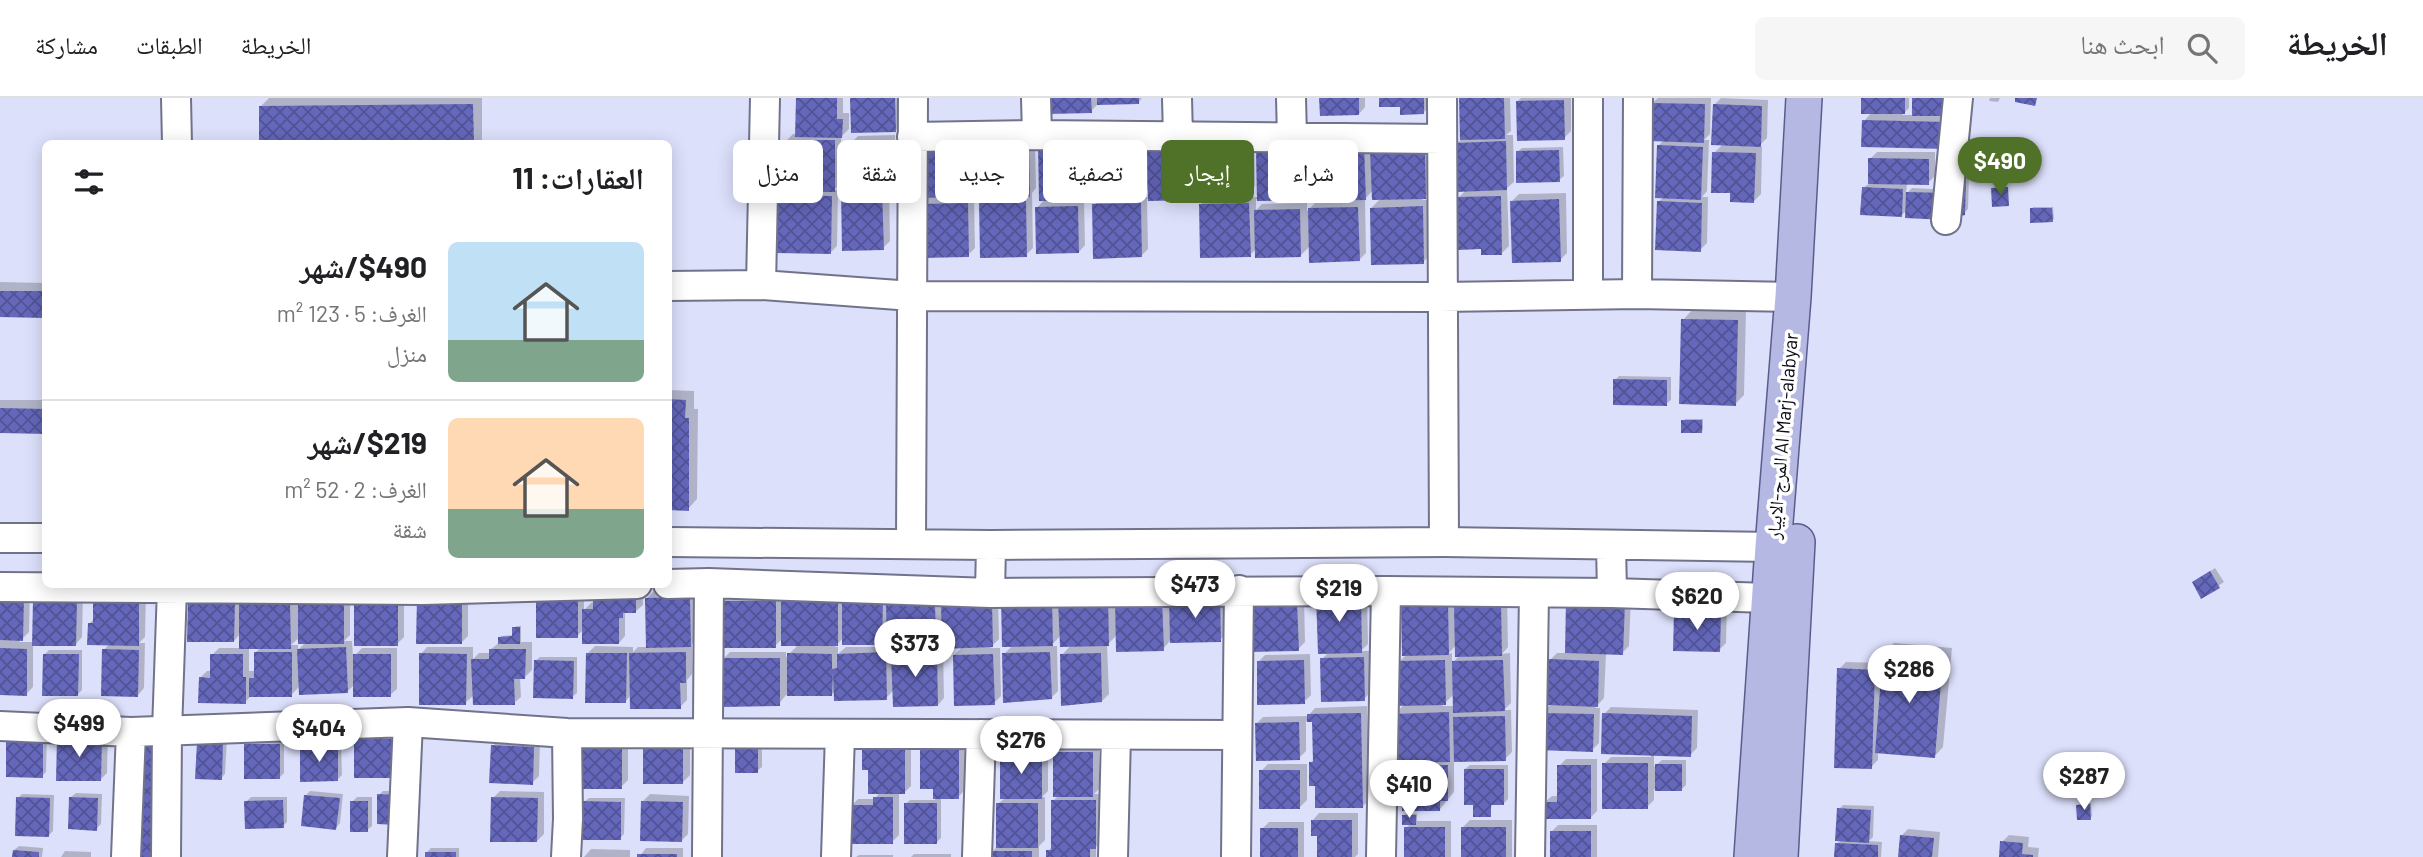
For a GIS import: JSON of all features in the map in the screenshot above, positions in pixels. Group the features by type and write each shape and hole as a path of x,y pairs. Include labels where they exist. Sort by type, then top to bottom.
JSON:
{"main road":[{"name":"المرج-الابيار Al Marj-alabyar","path":"1752,857 1793,297 1804,98"},
{"name":"المرج-الابيار Al Marj-alabyar","path":"1780,857 1802,437 1825,98"}],"street":[{"path":"176,98 177,140"},
{"path":"761,285 765,98"},
{"path":"911,543 913,98"},
{"path":"1036,98 1037,135"},
{"path":"1177,98 1178,136"},
{"path":"1291,98 1292,138"},
{"path":"1442,98 1444,542"},
{"path":"1588,98 1588,294"},
{"path":"1637,294 1638,98"},
{"path":"1946,220 1958,98"},
{"path":"912,137 1037,135 1442,139"},
{"path":"672,286 761,285 912,296 1441,297 1637,294 1793,297"},
{"path":"0,538 42,538"},
{"path":"672,542 991,545 1444,542 1773,547"},
{"path":"990,593 991,545"},
{"path":"1611,545 1612,593"},
{"path":"707,857 709,583"},
{"path":"672,584 990,593 1239,590 1612,593 1769,598"},
{"path":"0,587 42,587"},
{"path":"166,857 172,588"},
{"path":"1236,857 1239,590"},
{"path":"1381,857 1386,591"},
{"path":"1530,857 1534,593"},
{"path":"402,857 408,722"},
{"path":"0,726 131,732 408,722 567,733 1237,735"},
{"path":"126,857 131,732"},
{"path":"566,857 567,733"},
{"path":"836,857 840,734"},
{"path":"976,857 981,734"},
{"path":"1113,857 1116,735"}],"building":[{"path":"796,98 837,98 837,119 843,119 842,138 795,137"},
{"path":"850,98 895,98 896,132 851,133"},
{"path":"1047,98 1091,98 1092,113 1047,114"},
{"path":"1097,98 1139,98 1139,104 1097,105"},
{"path":"1319,98 1359,98 1359,115 1320,116"},
{"path":"1379,98 1424,98 1424,114 1400,115 1400,107 1379,107"},
{"path":"1459,98 1504,98 1505,139 1460,140"},
{"path":"1861,98 1905,98 1905,114 1861,114"},
{"path":"1912,98 1948,98 1948,116 1912,116"},
{"path":"2015,98 2037,98 2035,106 2015,102"},
{"path":"1564,100 1565,140 1517,141 1516,101"},
{"path":"1650,103 1705,104 1704,143 1649,141"},
{"path":"473,104 474,140 259,140 259,106"},
{"path":"1713,104 1762,106 1761,147 1711,145"},
{"path":"1862,120 1948,122 1947,149 1861,147"},
{"path":"823,140 835,140 835,192 823,192"},
{"path":"1506,141 1507,190 1456,192 1455,143"},
{"path":"1038,142 1043,142 1043,201 1039,201"},
{"path":"1657,145 1703,147 1701,200 1655,198"},
{"path":"935,146 935,198 921,198 921,147"},
{"path":"1358,146 1364,146 1366,200 1358,200"},
{"path":"1147,147 1161,147 1161,201 1148,201"},
{"path":"1425,148 1426,199 1372,200 1370,150"},
{"path":"1256,149 1268,149 1268,201 1257,201"},
{"path":"1559,150 1560,182 1516,183 1516,151"},
{"path":"1712,152 1756,153 1754,203 1730,202 1730,193 1711,193"},
{"path":"1868,158 1929,159 1929,185 1868,184"},
{"path":"1951,179 1966,180 1965,215 1947,220 1905,218 1906,192 1948,193"},
{"path":"1862,187 1903,189 1902,217 1860,215"},
{"path":"2008,187 2009,206 1992,207 1991,188"},
{"path":"823,196 832,196 831,254 777,253 778,203 823,203"},
{"path":"1501,196 1502,255 1481,255 1481,249 1458,250 1456,197"},
{"path":"1559,199 1561,262 1512,263 1510,201"},
{"path":"1657,201 1702,203 1701,252 1655,250"},
{"path":"841,203 882,203 884,250 842,251"},
{"path":"968,203 969,257 920,258 918,204"},
{"path":"979,203 1026,203 1027,257 980,258"},
{"path":"1141,203 1142,257 1093,259 1092,204"},
{"path":"1249,203 1251,257 1200,258 1199,204"},
{"path":"1078,206 1079,253 1036,254 1035,207"},
{"path":"1423,206 1424,264 1371,265 1370,208"},
{"path":"1358,207 1360,261 1309,263 1308,208"},
{"path":"2030,208 2052,208 2053,222 2030,223"},
{"path":"1300,209 1301,257 1255,258 1254,210"},
{"path":"0,291 42,291 42,318 0,317"},
{"path":"1681,319 1738,320 1736,406 1679,404"},
{"path":"1613,379 1667,380 1667,406 1613,405"},
{"path":"672,399 686,400 685,418 689,418 689,511 672,510"},
{"path":"0,408 42,409 42,434 0,433"},
{"path":"1681,420 1702,420 1702,433 1681,433"},
{"path":"2210,571 2220,588 2201,599 2192,582"},
{"path":"593,591 636,591 636,613 623,613 623,618 619,618 619,644 582,644 582,609 593,609"},
{"path":"838,591 838,646 781,646 781,595 796,595 796,601 820,600"},
{"path":"536,594 578,594 578,638 536,638"},
{"path":"0,595 24,595 23,641 0,640"},
{"path":"1361,595 1362,653 1318,654 1316,596"},
{"path":"93,597 139,598 139,646 87,645 88,623 93,623"},
{"path":"417,597 462,597 462,644 416,644"},
{"path":"690,597 691,647 646,648 645,598"},
{"path":"1108,597 1109,646 1060,647 1058,598"},
{"path":"1162,597 1164,651 1116,652 1115,598"},
{"path":"1220,597 1221,642 1170,643 1169,598"},
{"path":"1052,598 1053,646 1002,647 1001,599"},
{"path":"842,599 883,600 882,645 842,645"},
{"path":"33,600 77,601 76,646 32,646"},
{"path":"1566,600 1625,602 1623,655 1565,653"},
{"path":"188,601 235,602 234,642 187,642"},
{"path":"290,601 291,649 239,649 239,602"},
{"path":"298,601 344,601 344,644 298,644"},
{"path":"718,601 776,601 776,648 718,648"},
{"path":"935,602 936,646 887,647 886,603"},
{"path":"1297,602 1299,651 1251,652 1250,604"},
{"path":"1448,602 1449,655 1402,656 1401,603"},
{"path":"1501,602 1502,656 1455,657 1454,603"},
{"path":"992,603 993,647 942,649 941,604"},
{"path":"354,604 398,604 398,646 354,646"},
{"path":"1674,612 1721,614 1720,652 1673,651"},
{"path":"512,627 520,627 520,644 498,644 498,637 512,636"},
{"path":"346,647 348,693 299,695 297,649"},
{"path":"0,648 27,649 27,696 0,695"},
{"path":"102,649 139,650 138,697 101,696"},
{"path":"489,649 526,649 525,679 514,679 515,705 473,705 471,659 489,659"},
{"path":"254,652 292,652 292,697 249,697 249,678 254,678"},
{"path":"686,652 686,683 680,683 681,709 630,709 629,653"},
{"path":"886,652 887,700 834,701 833,672 832,696 787,696 787,653 832,654 832,669 837,668 837,654"},
{"path":"937,652 938,706 893,707 891,653"},
{"path":"1050,652 1052,699 1003,703 1002,653"},
{"path":"1883,652 1943,657 1935,758 1875,753"},
{"path":"419,653 467,654 466,705 419,705"},
{"path":"586,653 627,653 626,703 585,703"},
{"path":"1101,653 1102,702 1061,706 1060,654"},
{"path":"43,654 79,654 78,696 42,696"},
{"path":"210,654 243,654 246,704 198,703 199,677 210,678"},
{"path":"353,654 391,654 391,697 353,697"},
{"path":"993,654 995,705 954,706 953,655"},
{"path":"1364,657 1365,701 1321,702 1320,658"},
{"path":"721,658 780,658 780,706 722,707"},
{"path":"1548,659 1599,661 1598,707 1547,705"},
{"path":"534,660 574,661 573,699 533,698"},
{"path":"1304,660 1305,704 1257,705 1257,661"},
{"path":"1445,660 1446,705 1395,706 1394,697 1399,697 1398,661"},
{"path":"1503,660 1505,711 1453,713 1452,661"},
{"path":"1837,668 1875,670 1872,769 1834,768"},
{"path":"1449,712 1450,762 1394,763 1393,714"},
{"path":"1361,713 1363,808 1315,808 1315,786 1309,786 1309,762 1313,762 1312,722 1307,722 1307,714"},
{"path":"1540,713 1594,714 1593,752 1538,750"},
{"path":"1602,713 1692,716 1691,757 1601,754"},
{"path":"1505,716 1506,761 1454,762 1453,717"},
{"path":"1299,722 1300,760 1256,761 1255,723"},
{"path":"57,736 102,737 101,781 56,781"},
{"path":"156,737 155,857 129,857 131,739"},
{"path":"622,737 622,789 577,789 577,742"},
{"path":"6,738 43,739 43,778 6,777"},
{"path":"354,739 397,739 398,778 354,778"},
{"path":"643,740 683,740 683,784 643,784"},
{"path":"197,742 223,743 222,780 195,779"},
{"path":"920,743 959,743 959,799 933,799 933,789 920,789"},
{"path":"244,744 280,744 280,779 244,779"},
{"path":"491,745 534,747 533,785 489,783"},
{"path":"300,746 338,746 338,781 300,782"},
{"path":"735,747 758,747 758,773 735,773"},
{"path":"862,749 905,749 905,794 868,794 868,770 862,770"},
{"path":"1000,752 1042,752 1042,799 1000,799"},
{"path":"1053,752 1093,752 1093,797 1053,797"},
{"path":"1602,763 1648,763 1648,809 1602,809"},
{"path":"2054,763 2067,764 2066,778 2054,778"},
{"path":"1655,764 1682,764 1682,791 1655,791"},
{"path":"1402,765 1410,765 1410,769 1437,769 1437,765 1448,765 1448,801 1440,801 1440,811 1402,811"},
{"path":"1557,765 1591,765 1591,819 1543,819 1543,802 1557,802"},
{"path":"1464,769 1504,769 1504,805 1491,805 1491,817 1473,817 1473,805 1464,805"},
{"path":"1259,770 1300,770 1300,809 1259,809"},
{"path":"377,794 398,795 397,825 377,824"},
{"path":"304,795 340,798 336,830 301,826"},
{"path":"16,797 50,798 49,837 15,836"},
{"path":"69,797 98,798 97,831 68,829"},
{"path":"491,797 538,798 537,842 490,842"},
{"path":"873,797 893,797 893,844 849,844 849,805 873,805"},
{"path":"283,800 284,828 245,829 244,801"},
{"path":"1051,800 1096,800 1096,849 1090,849 1090,857 1046,857 1046,850 1051,850"},
{"path":"350,801 368,801 368,832 350,832"},
{"path":"582,801 621,802 621,840 582,840"},
{"path":"641,801 683,802 682,842 640,841"},
{"path":"904,803 937,803 937,844 904,844"},
{"path":"996,803 1038,803 1038,848 996,848"},
{"path":"2090,804 2091,820 2077,820 2076,805"},
{"path":"1837,808 1871,810 1869,843 1835,841"},
{"path":"1402,815 1416,815 1416,825 1402,825"},
{"path":"1311,820 1352,820 1352,857 1317,857 1317,836 1311,836"},
{"path":"1404,827 1445,827 1445,857 1404,857"},
{"path":"1461,827 1506,827 1506,857 1461,857"},
{"path":"1260,828 1298,828 1298,857 1260,857"},
{"path":"1550,831 1591,831 1591,857 1550,857"},
{"path":"1900,835 1934,838 1932,857 1898,857"},
{"path":"2000,841 2023,843 2022,854 2033,857 1999,857"},
{"path":"1835,843 1878,845 1878,857 1834,857"},
{"path":"13,850 39,852 39,857 12,857"},
{"path":"991,851 1032,851 1032,857 991,857"},
{"path":"425,852 456,852 456,857 425,857"},
{"path":"637,854 677,854 677,857 637,857"}]}
